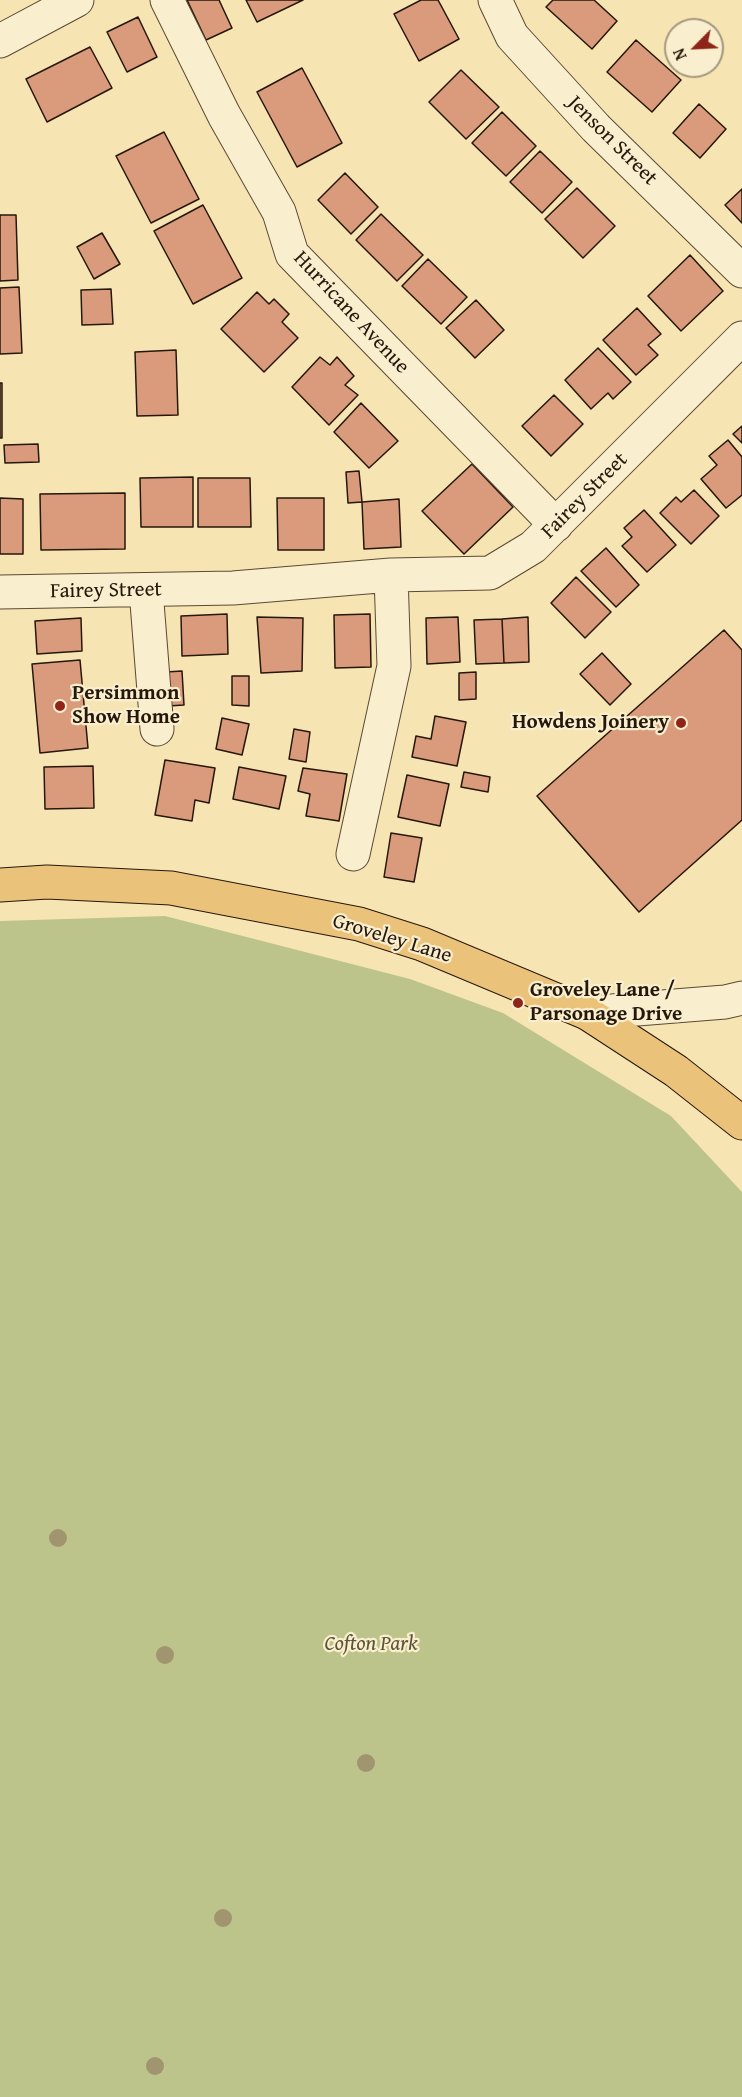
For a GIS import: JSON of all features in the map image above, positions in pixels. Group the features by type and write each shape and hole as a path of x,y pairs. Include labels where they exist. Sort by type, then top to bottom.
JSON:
{"main road":[{"name":"Groveley Lane","path":"0,885 47,882 171,888 359,924 422,944 587,1013 676,1071 742,1123"}],"street":[{"path":"0,40 77,0"},
{"name":"Hurricane Avenue","path":"167,0 224,115 279,212 292,254 556,525"},
{"name":"Jenson Street","path":"495,0 512,36 596,128 742,271"},
{"name":"Fairey Street","path":"0,592 233,588 391,575 489,573 533,547 742,338"},
{"path":"353,854 394,666 391,575"},
{"path":"146,590 157,729"},
{"path":"587,1013 736,1003"}],"green space":[{"name":"Cofton Park","path":"165,916 410,979 503,1013 671,1116 742,1192 742,2097 0,2097 0,921"}],"building":[{"path":"187,0 219,0 232,28 206,40"},
{"path":"246,0 303,0 257,22"},
{"path":"421,0 438,0 459,39 419,61 394,14"},
{"path":"553,0 594,0 617,21 592,49 546,7"},
{"path":"138,17 157,57 127,72 107,32"},
{"path":"636,40 664,65 664,78 681,80 652,112 607,72"},
{"path":"90,47 112,88 47,122 26,79"},
{"path":"302,68 342,143 297,167 257,92"},
{"path":"461,70 499,107 466,139 429,102"},
{"path":"699,104 726,129 700,158 673,133"},
{"path":"502,112 536,146 506,176 472,143"},
{"path":"164,132 199,199 151,223 116,156"},
{"path":"540,151 572,182 542,213 510,182"},
{"path":"345,173 378,207 351,234 318,200"},
{"path":"577,188 615,226 583,258 545,219"},
{"path":"742,189 742,223 725,205"},
{"path":"203,205 242,278 193,304 154,231"},
{"path":"381,214 423,255 397,281 356,240"},
{"path":"0,215 16,215 18,280 0,281"},
{"path":"102,233 120,264 94,279 77,247"},
{"path":"690,255 723,291 681,331 648,296"},
{"path":"428,259 467,297 441,324 402,286"},
{"path":"19,287 22,353 0,354 0,288"},
{"path":"111,289 113,324 82,325 81,290"},
{"path":"257,292 269,304 274,299 289,314 282,322 298,338 264,372 221,329"},
{"path":"476,300 504,330 475,358 446,328"},
{"path":"637,308 661,334 648,345 658,355 636,375 603,340"},
{"path":"598,348 631,382 613,399 608,393 591,409 565,380"},
{"path":"176,350 178,415 137,416 135,352"},
{"path":"320,357 330,365 337,357 354,376 345,385 358,395 329,425 292,387"},
{"path":"0,383 2,383 2,438 0,438"},
{"path":"554,395 583,424 551,456 522,426"},
{"path":"361,403 398,441 369,468 334,432"},
{"path":"742,426 742,443 733,434"},
{"path":"728,440 742,457 742,495 726,508 701,479 717,465 709,456"},
{"path":"38,444 39,462 5,463 4,445"},
{"path":"472,464 513,507 464,554 422,511"},
{"path":"359,471 362,502 348,503 346,472"},
{"path":"193,477 193,527 141,527 140,478"},
{"path":"198,478 250,478 251,527 198,527"},
{"path":"694,490 719,516 691,544 660,513 676,497 681,502"},
{"path":"125,493 125,549 41,550 40,494"},
{"path":"0,498 23,499 23,554 0,554"},
{"path":"277,498 324,498 324,550 278,550"},
{"path":"399,499 401,547 364,549 362,502"},
{"path":"644,510 676,545 647,572 622,546 632,537 624,528"},
{"path":"606,548 639,585 616,607 581,571"},
{"path":"576,577 611,612 585,638 551,603"},
{"path":"227,614 228,654 182,656 181,616"},
{"path":"370,614 371,667 335,668 334,615"},
{"path":"257,617 303,618 302,671 261,673"},
{"path":"458,617 460,662 427,664 426,618"},
{"path":"528,617 529,662 504,663 502,619"},
{"path":"81,618 82,651 37,654 35,621"},
{"path":"502,619 504,663 476,664 474,620"},
{"name":"Howdens Joinery","path":"724,630 742,650 742,820 639,912 537,796"},
{"path":"602,653 631,684 610,705 580,674"},
{"name":"Persimmon Show Home","path":"80,660 88,748 40,753 32,664"},
{"path":"182,671 184,705 168,706 166,672"},
{"path":"476,672 476,699 459,700 459,673"},
{"path":"232,676 249,676 249,706 232,705"},
{"path":"435,716 466,722 457,766 412,757 416,736 431,739"},
{"path":"222,718 249,724 242,755 216,749"},
{"path":"294,729 310,732 306,762 289,759"},
{"path":"165,760 215,768 209,803 195,800 192,821 155,815"},
{"path":"93,766 94,808 45,809 44,767"},
{"path":"239,767 286,776 279,809 233,799"},
{"path":"303,768 347,774 339,821 306,816 310,794 298,791"},
{"path":"464,772 490,777 488,792 461,787"},
{"path":"407,775 449,784 440,826 398,817"},
{"path":"391,833 422,838 414,882 384,877"}],"place":[{"name":"Persimmon Show Home","path":"60,706"},
{"name":"Howdens Joinery","path":"681,723"},
{"name":"Groveley Lane / Parsonage Drive","path":"518,1003"}]}
